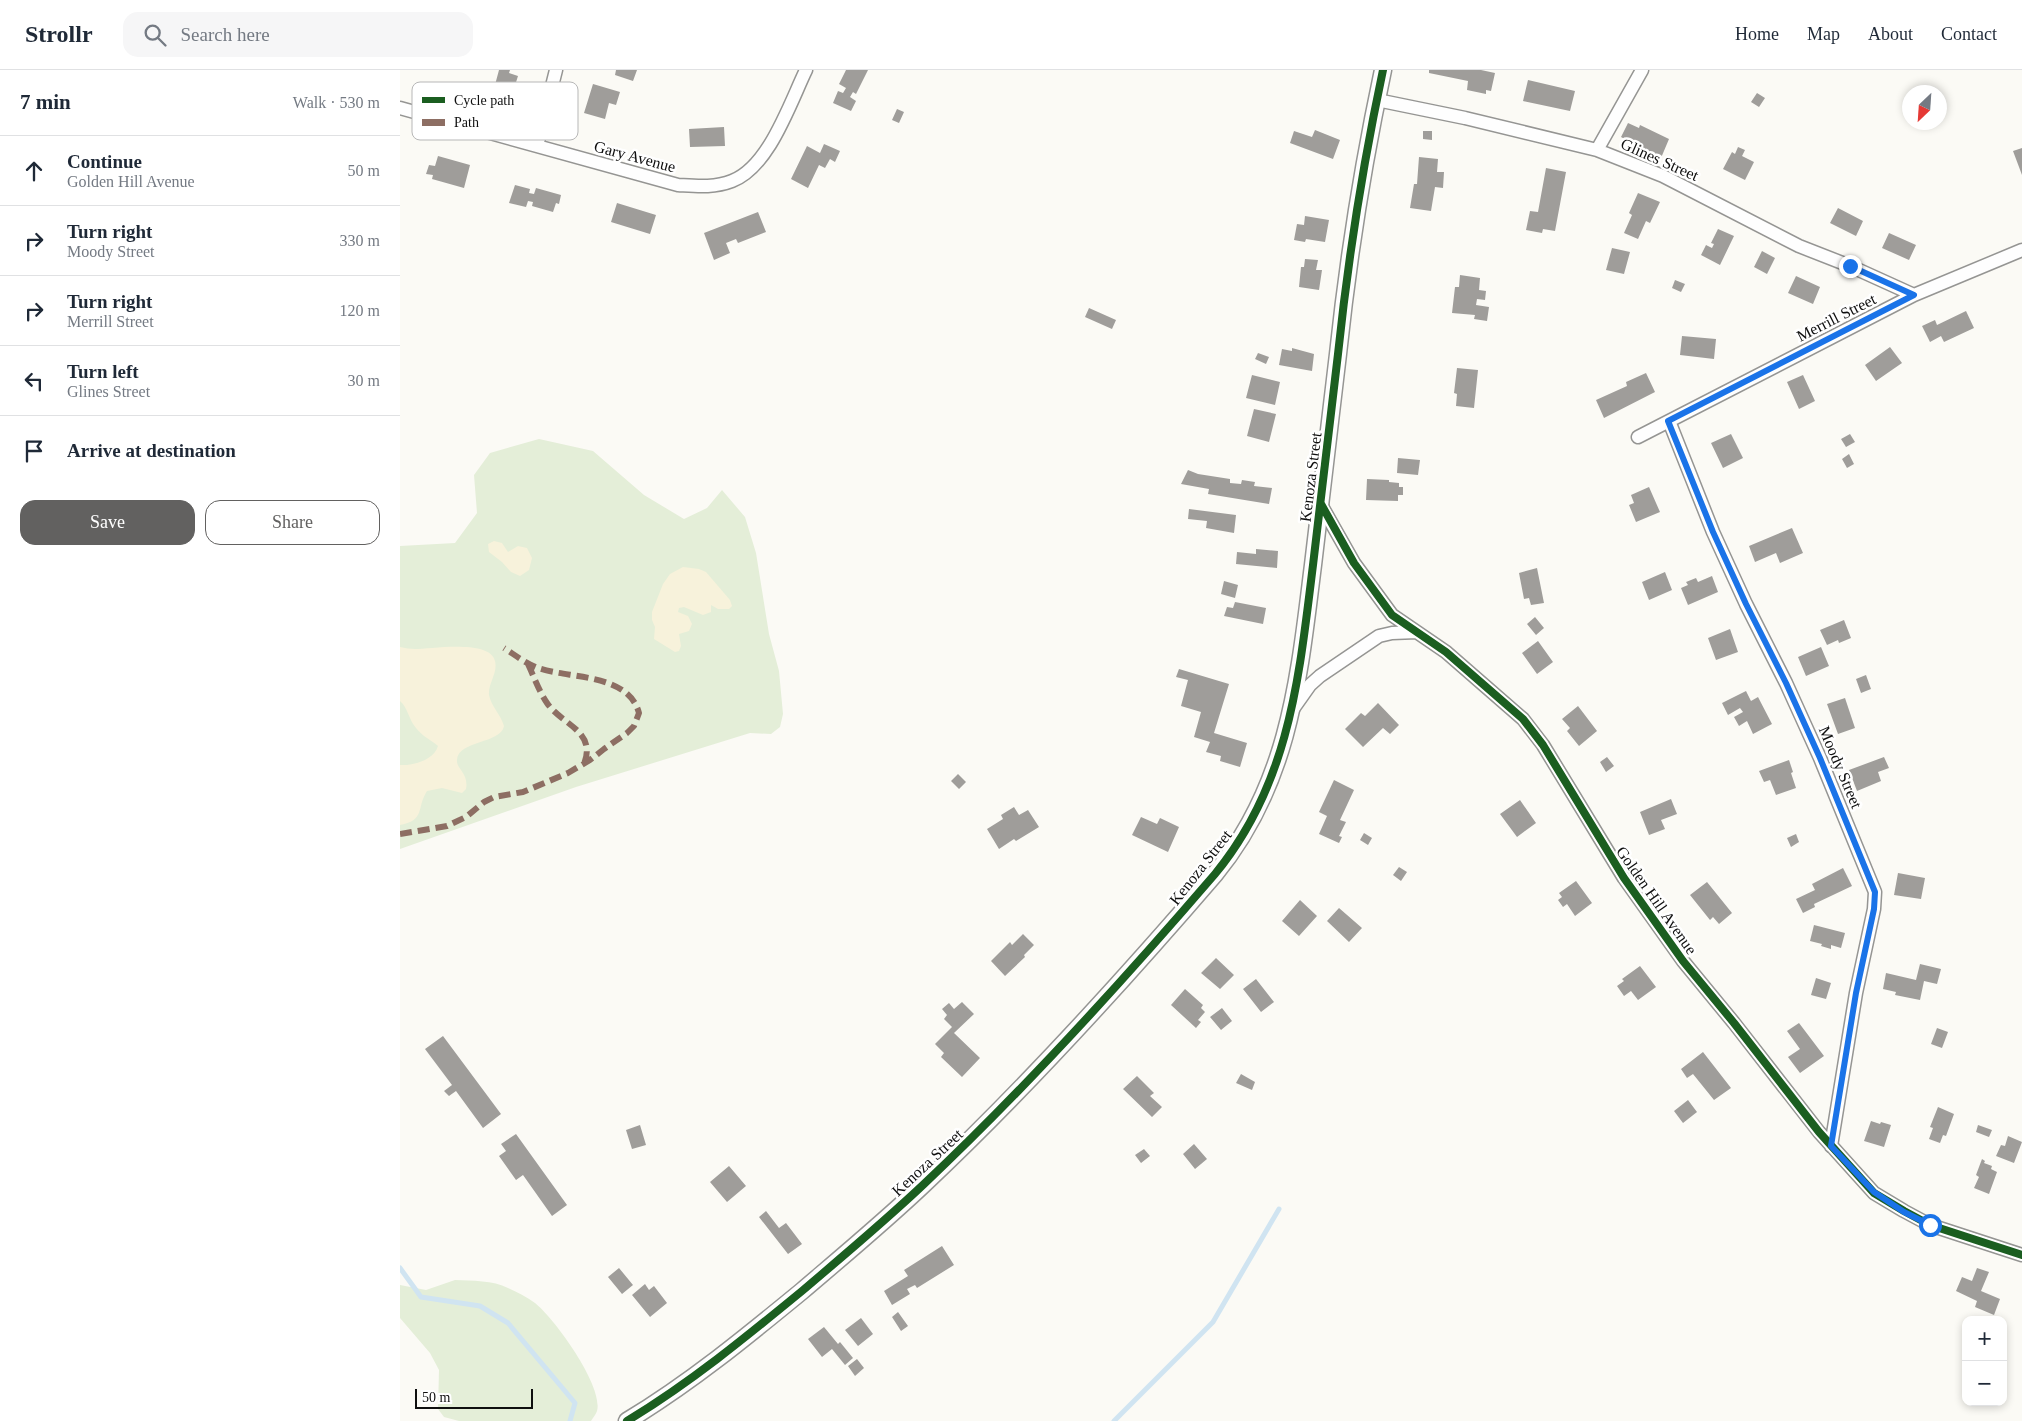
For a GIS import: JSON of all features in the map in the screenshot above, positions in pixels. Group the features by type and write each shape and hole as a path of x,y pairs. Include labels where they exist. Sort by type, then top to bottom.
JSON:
{"street":[{"name":"Gary Avenue","path":"515,140 678,185 714,186 731,182 746,172 766,150 806,70"},
{"name":"Kenoza Street","path":"627,1421 657,1403 736,1345 923,1186 974,1137 1104,1000 1225,862 1262,800 1282,750 1299,664 1353,238 1383,70"},
{"path":"1597,150 1642,70"},
{"name":"Glines Street","path":"1377,100 1466,118 1597,150 1671,180 1799,246 1850,266 1914,295"},
{"path":"536,146 538,140"},
{"name":"Merrill Street","path":"1638,437 1914,295 2022,250"},
{"name":"Moody Street","path":"1668,421 1713,532 1820,758 1875,892 1874,909 1856,993 1831,1146"},
{"name":"Golden Hill Avenue","path":"1320,503 1326,517 1354,563 1392,614 1446,652 1523,719 1543,745 1596,834 1683,962 1831,1146 1874,1192 1904,1212 1930,1225 2022,1255"},
{"path":"1291,712 1310,685 1320,676 1379,636 1392,633 1417,632"}],"green space":[{"path":"539,439 593,451 644,495 684,519 707,508 722,490 745,517 756,553 769,634 779,671 783,714 780,727 771,734 750,733 576,787 400,849 400,546 455,543 477,513 474,475 490,453"},
{"path":"455,1280 482,1281 502,1285 529,1299 543,1311 576,1353 593,1386 597,1400 597,1411 591,1421 459,1421 444,1417 438,1409 439,1370 430,1353 400,1318 400,1285 426,1290"}],"sand":[{"path":"494,541 502,543 508,552 518,546 527,548 532,558 529,570 520,576 511,572 489,552 488,544"},
{"path":"683,567 706,572 730,600 732,606 729,609 718,609 711,605 711,612 703,615 684,607 679,608 678,612 688,616 692,624 689,631 679,634 681,646 679,651 675,652 654,639 655,627 652,620 652,612 663,584 670,574"},
{"path":"400,647 409,649 472,648 491,654 496,665 489,695 504,726 496,736 472,745 459,754 457,763 466,779 466,789 462,793 442,788 427,791 417,817 408,823 400,825 400,765 411,764 428,758 436,751 438,746 418,731 400,701"}],"building":[{"path":"499,70 510,70 509,73 518,76 516,82 496,82"},
{"path":"616,70 637,70 633,81 615,75"},
{"path":"846,70 868,70 856,94 853,92 850,97 856,101 851,111 833,103 838,91 843,93 846,88 839,84"},
{"path":"1429,70 1481,70 1495,73 1491,91 1486,90 1486,94 1467,90 1468,81 1429,73"},
{"path":"1528,80 1575,91 1570,111 1523,101"},
{"path":"593,84 620,92 616,105 609,103 605,119 584,113"},
{"path":"1757,93 1765,98 1759,107 1751,102"},
{"path":"897,109 904,112 899,123 892,120"},
{"path":"1628,123 1639,128 1640,125 1669,139 1661,158 1621,137"},
{"path":"724,127 725,146 690,147 689,129"},
{"path":"1315,130 1340,140 1333,159 1290,143 1294,131 1312,137"},
{"path":"1423,131 1432,131 1432,140 1423,139"},
{"path":"824,144 840,151 835,162 830,159 825,168 819,165 808,188 791,179 807,146 820,153"},
{"path":"1738,147 1745,150 1742,156 1754,162 1745,180 1723,169 1732,152 1735,154"},
{"path":"2022,148 2022,175 2013,151"},
{"path":"438,156 470,165 464,188 432,179 433,175 426,174 429,165 435,166"},
{"path":"1419,157 1438,159 1437,172 1444,172 1443,188 1435,187 1431,211 1410,208 1414,184 1417,184"},
{"path":"1546,168 1566,172 1555,231 1543,229 1542,233 1526,230 1530,211 1538,212"},
{"path":"515,185 530,189 529,193 534,194 536,188 561,195 559,204 556,203 553,212 532,206 533,202 528,201 526,207 509,203"},
{"path":"1638,193 1660,202 1650,223 1646,221 1638,239 1624,233 1632,215 1629,213"},
{"path":"617,203 656,215 650,234 611,222"},
{"path":"1838,208 1863,221 1856,236 1830,223"},
{"path":"758,212 766,232 738,243 736,239 726,243 730,253 714,260 704,233"},
{"path":"1305,216 1329,220 1325,242 1306,239 1305,242 1294,240 1297,224 1304,225"},
{"path":"1718,229 1734,236 1720,265 1701,255 1706,245 1712,248 1714,244 1711,243"},
{"path":"1889,233 1916,245 1909,260 1882,248"},
{"path":"1612,248 1630,252 1624,274 1606,270"},
{"path":"1762,251 1775,258 1767,274 1754,267"},
{"path":"1305,259 1318,260 1316,270 1322,270 1319,290 1299,287 1301,267 1304,267"},
{"path":"1460,275 1480,278 1479,290 1486,291 1485,300 1477,299 1476,305 1489,307 1487,321 1474,319 1475,315 1452,313 1455,287 1459,287"},
{"path":"1796,276 1820,287 1813,304 1788,293"},
{"path":"1675,280 1685,284 1681,292 1672,288"},
{"path":"1089,308 1116,320 1112,329 1085,317"},
{"path":"1966,311 1974,328 1944,342 1941,336 1930,342 1922,326 1935,320 1937,325"},
{"path":"1682,336 1716,339 1714,359 1680,355"},
{"path":"1890,347 1902,363 1876,381 1865,365"},
{"path":"1292,348 1314,354 1312,371 1279,365 1282,349 1292,351"},
{"path":"1258,353 1269,357 1266,364 1255,359"},
{"path":"1457,368 1478,370 1474,408 1456,406 1457,394 1454,393"},
{"path":"1646,373 1655,392 1604,418 1596,400 1627,386 1626,382"},
{"path":"1252,375 1280,382 1275,405 1246,398"},
{"path":"1803,375 1815,401 1799,409 1787,382"},
{"path":"1254,409 1276,414 1269,442 1247,436"},
{"path":"1731,434 1743,458 1723,468 1711,443"},
{"path":"1850,434 1855,442 1846,447 1841,439"},
{"path":"1849,454 1854,464 1847,468 1842,459"},
{"path":"1398,458 1420,460 1418,475 1397,473"},
{"path":"1188,470 1198,474 1230,479 1230,483 1241,484 1242,480 1255,482 1254,486 1272,488 1269,504 1208,494 1209,489 1181,484"},
{"path":"1367,479 1389,480 1389,482 1399,483 1399,487 1403,487 1403,495 1398,495 1398,501 1366,500"},
{"path":"1649,487 1660,512 1636,522 1629,505 1634,503 1631,495"},
{"path":"1189,509 1236,515 1234,533 1206,528 1207,521 1188,519"},
{"path":"1792,528 1803,553 1780,563 1776,553 1755,562 1749,546"},
{"path":"1256,549 1278,551 1277,568 1236,564 1237,552 1256,554"},
{"path":"1537,568 1544,603 1531,605 1529,598 1524,599 1519,573"},
{"path":"1665,572 1672,590 1649,600 1642,582"},
{"path":"1712,576 1718,592 1688,605 1681,588 1688,585 1686,582 1696,578 1698,582"},
{"path":"1224,581 1238,585 1235,598 1221,594"},
{"path":"1235,602 1266,608 1263,624 1224,616 1227,607 1233,608"},
{"path":"1535,617 1544,628 1536,635 1527,624"},
{"path":"1844,620 1851,638 1839,643 1838,640 1827,645 1820,630"},
{"path":"1730,629 1738,652 1716,660 1708,638"},
{"path":"1538,641 1553,662 1537,674 1522,653"},
{"path":"1821,647 1829,666 1806,676 1798,657"},
{"path":"1179,669 1229,684 1214,733 1247,743 1240,767 1220,761 1221,756 1206,752 1210,742 1194,737 1201,712 1181,706 1188,680 1176,677"},
{"path":"1866,675 1871,689 1861,693 1856,679"},
{"path":"1746,691 1751,701 1758,697 1772,724 1753,734 1747,721 1739,726 1734,717 1743,712 1740,708 1728,715 1722,703"},
{"path":"1845,698 1855,728 1838,734 1827,704"},
{"path":"1378,703 1399,725 1390,734 1383,728 1363,747 1345,729 1361,713 1365,716"},
{"path":"1578,706 1597,731 1579,746 1567,731 1570,728 1562,719"},
{"path":"1607,757 1614,766 1606,772 1600,762"},
{"path":"1884,757 1889,768 1878,772 1881,781 1857,791 1849,770"},
{"path":"1789,760 1796,788 1776,795 1770,780 1764,782 1759,771"},
{"path":"958,774 966,782 959,789 951,781"},
{"path":"1334,780 1354,790 1340,820 1346,822 1339,836 1342,837 1339,843 1319,834 1327,816 1319,812"},
{"path":"1671,799 1677,814 1661,820 1665,829 1649,835 1640,812"},
{"path":"1520,800 1536,823 1517,837 1500,814"},
{"path":"1014,807 1019,815 1028,810 1039,827 1016,841 1014,839 999,849 987,829 1003,819 1001,815"},
{"path":"1141,817 1157,824 1160,818 1179,827 1168,852 1132,835"},
{"path":"1364,833 1372,838 1368,845 1360,840"},
{"path":"1796,834 1799,842 1791,847 1787,838"},
{"path":"1399,867 1407,872 1401,881 1393,875"},
{"path":"1843,868 1852,886 1814,904 1815,907 1803,913 1796,899 1815,890 1812,884"},
{"path":"1898,873 1925,878 1921,899 1894,895"},
{"path":"1576,881 1592,903 1575,916 1567,904 1563,907 1558,900 1562,897 1559,893"},
{"path":"1707,882 1732,913 1719,924 1713,917 1710,920 1690,895"},
{"path":"1300,900 1317,916 1299,936 1282,921"},
{"path":"1339,908 1362,928 1349,942 1327,921"},
{"path":"1814,925 1845,933 1841,948 1831,945 1831,949 1810,941"},
{"path":"1023,934 1034,945 1024,955 1025,957 1005,976 991,961 1010,942 1012,945"},
{"path":"1216,958 1234,975 1220,989 1201,973"},
{"path":"1920,964 1941,969 1937,984 1924,981 1920,1000 1895,995 1896,992 1883,989 1886,973 1916,980"},
{"path":"1640,966 1656,987 1638,1000 1631,991 1624,996 1617,986 1624,981 1622,979"},
{"path":"1816,978 1831,983 1826,999 1811,995"},
{"path":"1256,979 1274,1002 1261,1012 1243,989"},
{"path":"1185,989 1203,1005 1201,1008 1205,1012 1198,1020 1201,1022 1196,1028 1171,1005"},
{"path":"962,1002 974,1014 954,1033 980,1058 962,1077 941,1057 944,1053 935,1044 952,1027 944,1019 947,1015 942,1009 949,1003 954,1009"},
{"path":"1222,1008 1232,1021 1221,1030 1210,1017"},
{"path":"1799,1023 1824,1056 1800,1073 1788,1057 1800,1049 1787,1031"},
{"path":"1937,1028 1948,1032 1942,1048 1931,1044"},
{"path":"443,1036 501,1114 483,1128 456,1091 449,1096 444,1091 452,1085 425,1049"},
{"path":"1703,1052 1731,1088 1714,1100 1693,1074 1687,1078 1681,1069"},
{"path":"1241,1074 1255,1082 1252,1090 1236,1083"},
{"path":"1137,1076 1154,1093 1150,1096 1162,1107 1152,1117 1123,1089"},
{"path":"1688,1100 1697,1112 1683,1123 1674,1111"},
{"path":"1938,1107 1954,1114 1946,1136 1943,1135 1940,1143 1929,1139 1933,1128 1930,1127"},
{"path":"1871,1121 1891,1125 1884,1147 1864,1141"},
{"path":"640,1125 646,1145 632,1149 626,1130"},
{"path":"1978,1125 1992,1130 1989,1137 1976,1132"},
{"path":"516,1134 567,1205 552,1216 523,1175 516,1180 499,1156 506,1151 501,1144"},
{"path":"2008,1136 2022,1142 2014,1163 1996,1156 2001,1145 2005,1146"},
{"path":"1194,1144 1207,1159 1195,1169 1183,1154"},
{"path":"1144,1149 1150,1156 1141,1163 1135,1155"},
{"path":"1982,1159 1985,1161 1984,1163 1992,1166 1991,1169 1997,1172 1989,1194 1974,1188 1979,1177 1976,1175"},
{"path":"729,1166 746,1186 727,1202 710,1182"},
{"path":"766,1211 779,1228 786,1223 802,1244 788,1254 759,1217"},
{"path":"942,1246 954,1265 917,1288 915,1285 907,1289 910,1294 892,1305 884,1291 908,1276 904,1270"},
{"path":"619,1268 633,1285 622,1294 608,1277"},
{"path":"1977,1268 1989,1272 1981,1291 2000,1299 1994,1315 1975,1307 1977,1301 1956,1291 1962,1277 1972,1281"},
{"path":"645,1284 649,1290 654,1286 667,1303 650,1317 632,1295"},
{"path":"898,1312 908,1326 901,1331 892,1317"},
{"path":"861,1318 873,1334 858,1346 845,1330"},
{"path":"824,1327 853,1358 845,1365 832,1349 822,1357 808,1339"},
{"path":"857,1359 864,1368 855,1376 848,1366"}],"waterway":[{"path":"1114,1421 1213,1322 1279,1209"},
{"path":"400,1268 421,1297 480,1306 508,1323 575,1403 570,1421"}],"marked path":[{"path":"400,834 447,826 466,817 484,802 494,797 523,792 568,773 590,760 634,726 639,713 633,700 623,691 611,684 538,668 504,648"},
{"path":"528,664 547,703 553,711 582,736 586,744 587,753 584,764"}],"cycle path":[{"path":"627,1421 695,1375 760,1325 864,1238 924,1184 1000,1110 1110,994 1215,874 1240,839 1260,803 1275,766 1296,688 1308,607 1351,247 1383,70"},
{"path":"1321,504 1354,563 1392,615 1446,652 1523,719 1543,745 1624,878 1683,961 1819,1132 1874,1193 1930,1225 2022,1255"}],"route":[{"path":"1850,266 1914,295 1668,421 1713,532 1820,758 1875,892 1874,909 1856,993 1831,1146 1874,1192 1904,1212 1930,1225"}]}
